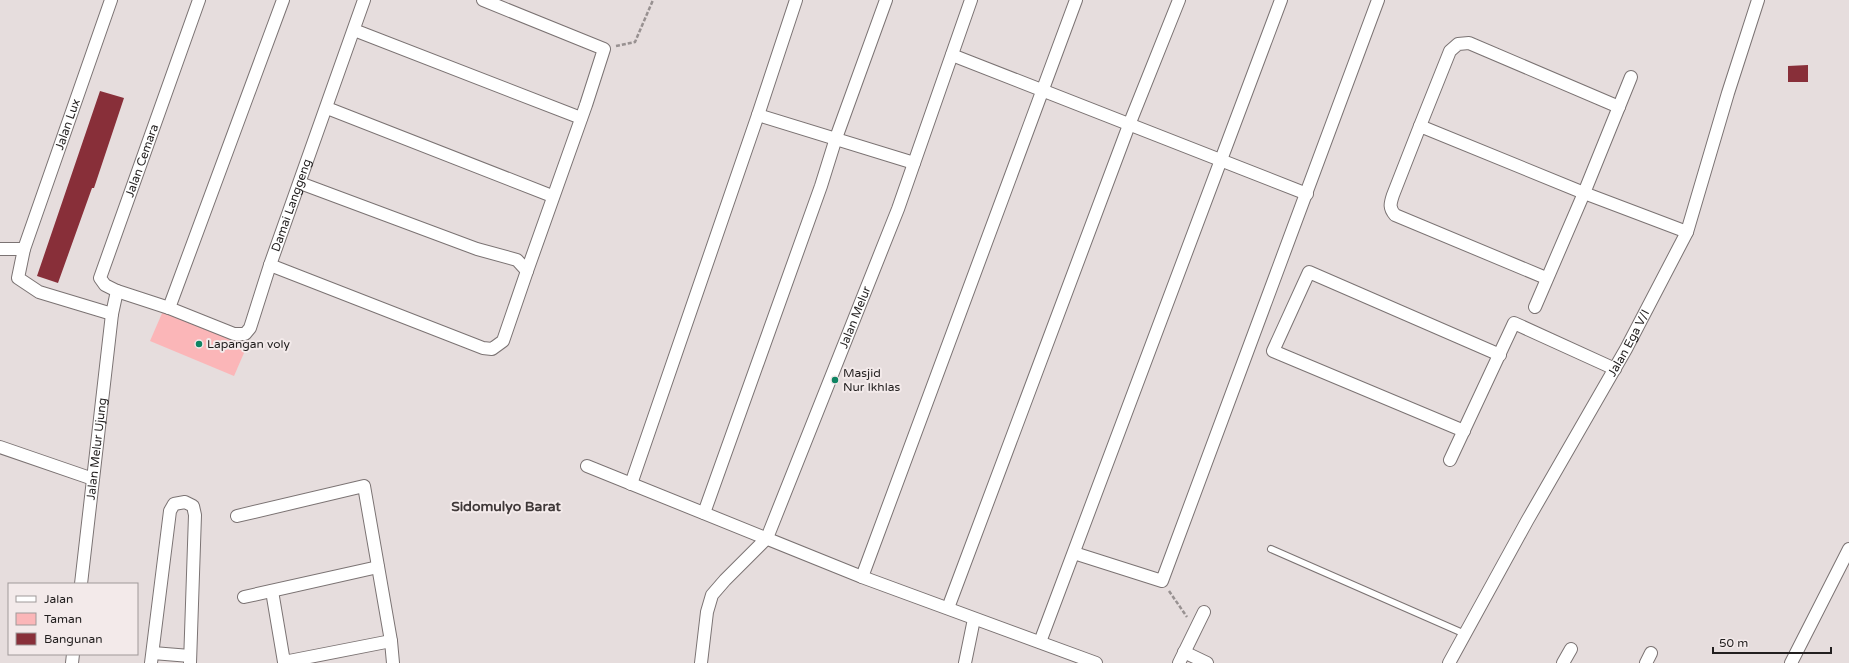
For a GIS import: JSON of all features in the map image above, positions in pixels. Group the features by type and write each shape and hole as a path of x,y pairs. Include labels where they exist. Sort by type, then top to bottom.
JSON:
{"street":[{"name":"Jalan Lux","path":"111,0 24,249 18,278 39,292 112,314"},
{"name":"Jalan Cemara","path":"117,291 105,285 100,278 199,0"},
{"path":"169,308 283,0"},
{"name":"Damai Langgeng","path":"117,291 169,308 234,334 245,334 250,328 270,265 327,108 364,0"},
{"path":"270,265 482,348 492,350 503,342 552,196 582,118 604,49 483,0"},
{"path":"631,484 796,0"},
{"path":"704,513 886,0"},
{"name":"Jalan Melur","path":"701,663 707,612 712,595 767,538 898,209 972,0"},
{"path":"862,577 1076,0"},
{"path":"948,608 1129,125 1179,0"},
{"path":"1040,642 1281,0"},
{"path":"1074,553 1162,581 1378,0"},
{"name":"Jalan Ega V/I","path":"1449,663 1666,277 1687,232 1728,93 1758,0"},
{"path":"354,30 582,118"},
{"path":"1546,278 1396,216 1391,211 1390,206 1392,195 1450,51 1458,44 1469,43 1619,107"},
{"path":"952,55 1306,194"},
{"path":"1535,307 1546,278 1584,193 1631,77"},
{"path":"327,108 552,196"},
{"path":"758,115 914,163"},
{"path":"1420,126 1584,193 1687,232"},
{"path":"300,183 477,249 516,260 527,271"},
{"path":"0,249 24,249"},
{"path":"1464,431 1273,351 1309,272 1500,355"},
{"path":"112,314 117,291"},
{"name":"Jalan Melur Ujung","path":"81,583 112,314"},
{"path":"1450,460 1514,323 1615,369"},
{"path":"0,447 94,478"},
{"path":"587,466 862,577 1096,663"},
{"path":"237,516 364,486 391,641 393,663"},
{"path":"185,502 193,506 195,515 190,659 152,658 170,511 174,504 185,502"},
{"path":"1791,663 1849,548"},
{"path":"244,597 378,567"},
{"path":"272,591 284,662 391,641"},
{"path":"1204,612 1181,658 1207,663"},
{"path":"965,663 974,619"},
{"path":"1563,663 1571,649"}],"lane":[{"path":"1271,549 1465,634"}],"path":[{"path":"604,49 635,42 653,0"},
{"path":"1162,581 1195,630"}],"green space":[{"name":"Lapangan voly","path":"163,311 247,346 234,376 150,341"}],"building":[{"path":"1808,65 1808,82 1788,82 1788,66"},
{"path":"100,91 124,98 94,188 92,188 58,283 37,276"}],"place":[{"name":"Lapangan voly","path":"199,344"},
{"name":"Masjid Nur Ikhlas","path":"835,380"}],"district":[{"name":"Sidomulyo Barat","path":"506,506"}]}
